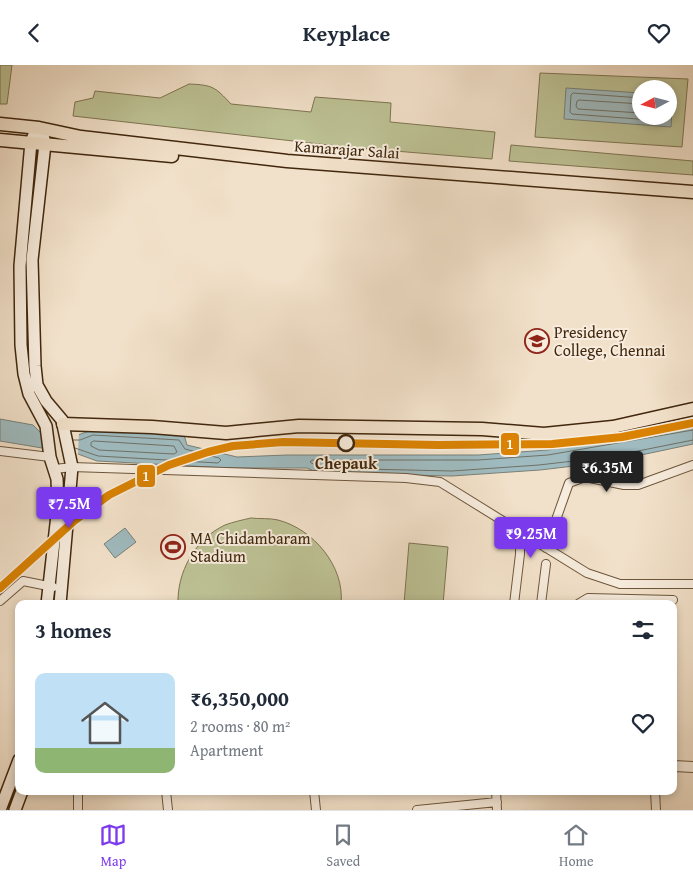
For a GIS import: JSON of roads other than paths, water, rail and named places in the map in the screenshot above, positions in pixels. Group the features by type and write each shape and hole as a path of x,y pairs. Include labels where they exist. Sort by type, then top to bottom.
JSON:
{"main road":[{"name":"Kamarajar Salai","path":"0,124 39,128 81,137 288,161 693,192"},
{"path":"47,600 58,506 55,469 50,457 46,425 29,393 24,374 21,345 20,266 31,141 39,128 42,131 45,144 32,260 35,366 37,385 64,426 72,467 60,600"},
{"name":"Kamarajar Salai","path":"0,140 31,141 45,144 358,173 693,199"},
{"path":"64,426 152,427 226,433 248,429 308,426 482,429 544,434 613,427 693,409"},
{"path":"0,810 15,771"},
{"path":"15,810 21,795"}],"street":[{"path":"0,451 50,457"},
{"path":"546,548 569,483 585,477 624,485 638,485 693,465"},
{"path":"55,469 72,467 406,478 440,482 587,573 620,584 693,584"},
{"path":"504,535 520,542 514,600"},
{"path":"542,600 546,564"},
{"path":"0,601 24,581 62,588"},
{"path":"585,600 588,598 673,600"},
{"path":"677,766 693,767"},
{"path":"78,795 78,810"},
{"path":"166,795 168,810"},
{"path":"314,795 316,810"},
{"path":"655,795 656,810"},
{"path":"417,810 497,806"}],"water":[{"path":"566,88 632,92 632,124 564,119"},
{"path":"644,125 671,125 671,127"},
{"path":"0,419 33,425 40,432 78,435 92,430 184,435 187,445 237,457 287,455 478,455 548,450 693,425 693,444 608,462 540,470 452,476 318,473 307,468 228,468 97,461 78,454 0,441"},
{"path":"125,528 136,542 115,558 104,544"}],"place":[{"name":"Presidency College, Chennai","path":"537,341"},
{"name":"Chepauk","path":"346,443"},
{"name":"MA Chidambaram Stadium","path":"173,547"}]}
